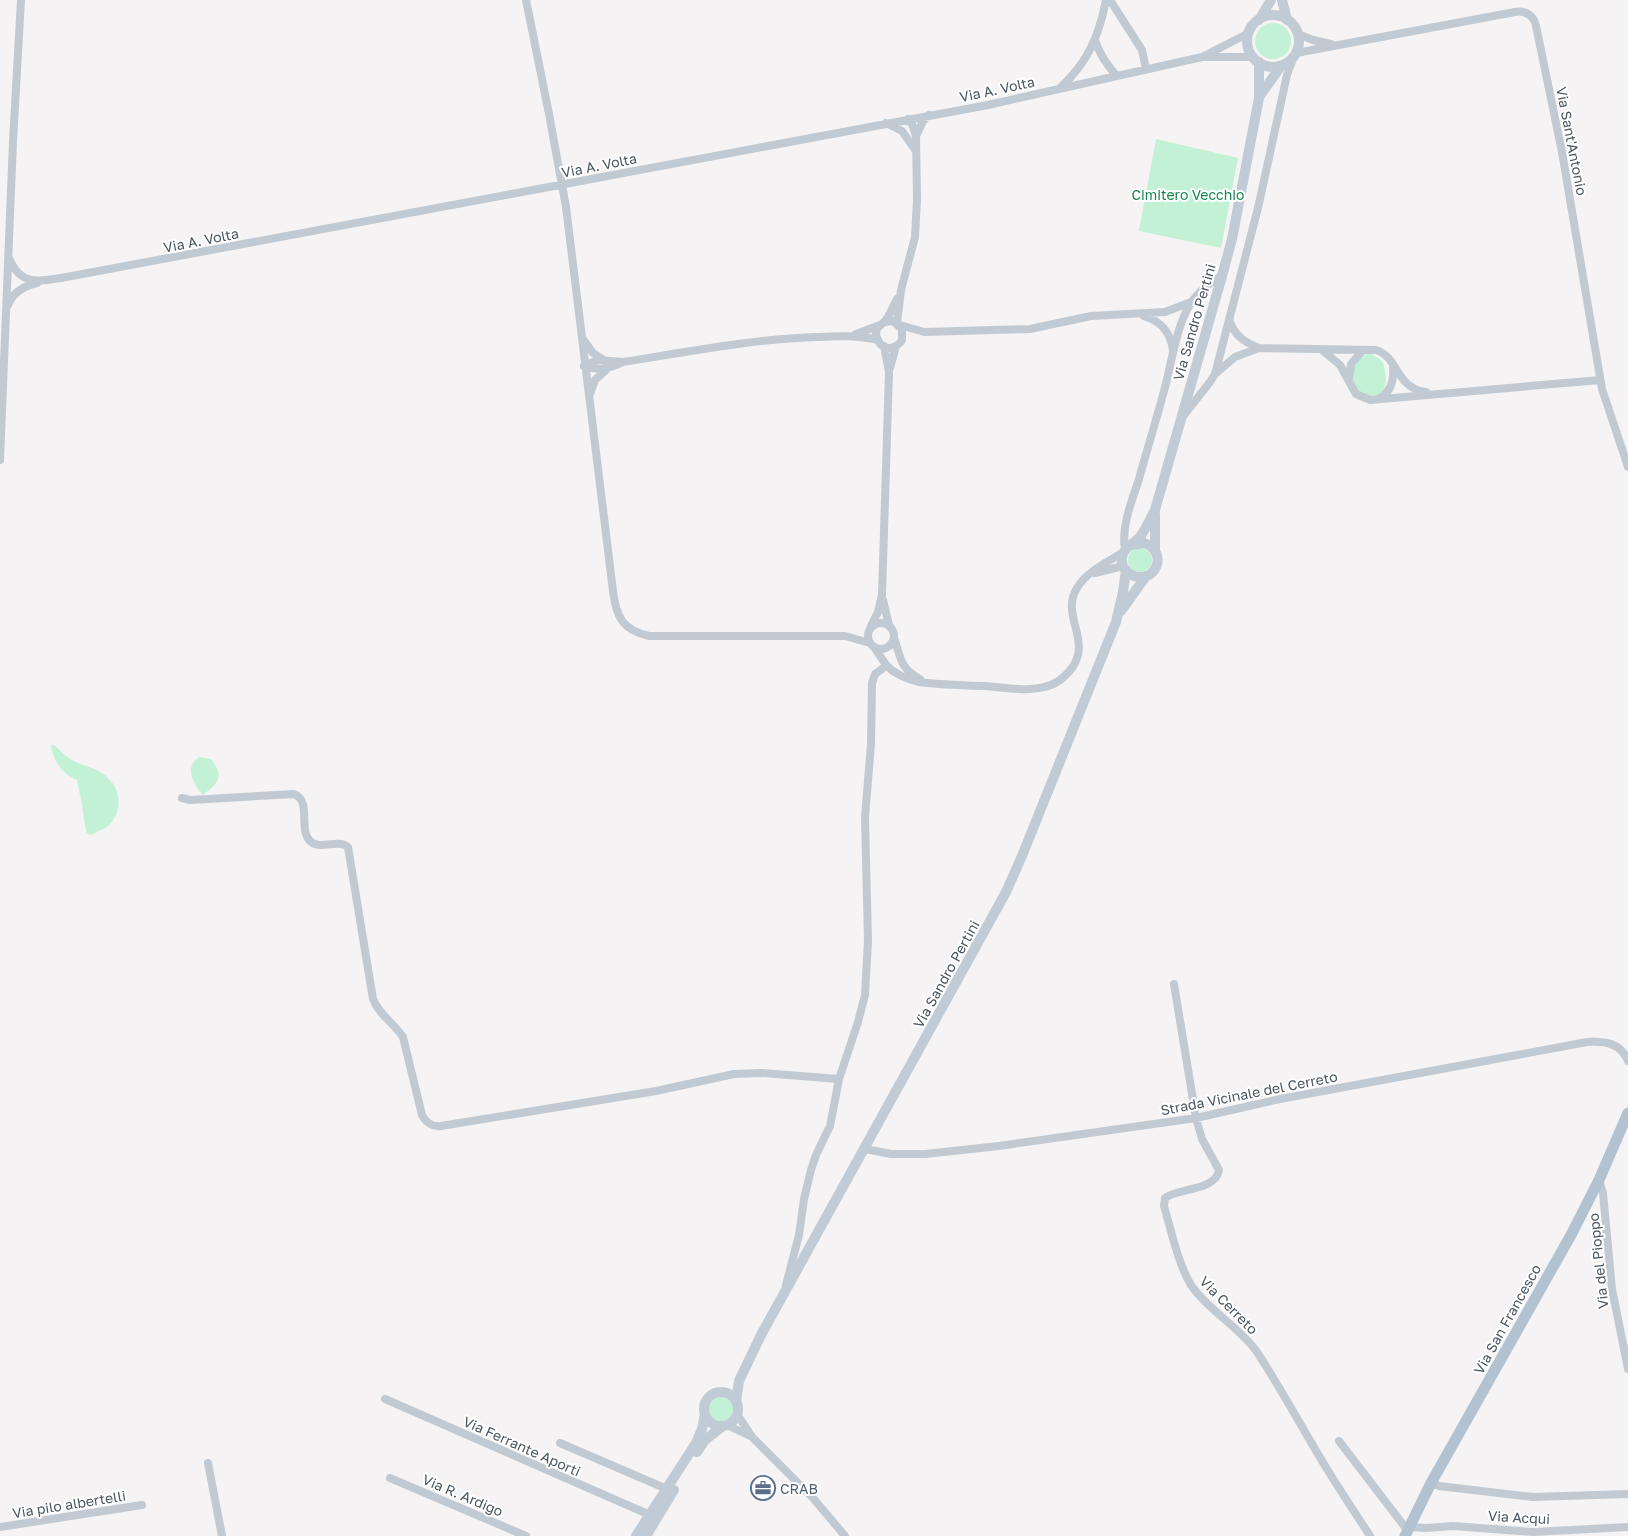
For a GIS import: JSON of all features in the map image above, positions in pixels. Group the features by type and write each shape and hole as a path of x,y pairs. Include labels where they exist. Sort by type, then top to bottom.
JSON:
{"main road":[{"path":"1259,20 1273,16 1287,20 1296,29 1299,46 1295,55 1281,66 1272,67 1256,60 1248,46 1251,28 1259,20 1271,0"},
{"path":"1282,0 1287,20"},
{"name":"Via Sandro Pertini","path":"636,1536 696,1443 702,1429 705,1414 704,1408 707,1400 737,1380 744,1370 1014,876 1118,616 1124,568 1122,559 1127,548 1146,529 1155,510 1232,239 1259,98 1256,60"},
{"name":"Via Sandro Pertini","path":"1259,98 1281,66"},
{"path":"1118,616 1146,576 1157,565 1155,510"},
{"path":"1127,548 1144,542 1155,550"},
{"path":"1124,568 1135,577 1146,576"},
{"name":"Via San Francesco","path":"1407,1531 1431,1483 1519,1329 1599,1180 1628,1113"},
{"name":"Via Sandro Pertini","path":"737,1414 737,1390 744,1370"},
{"path":"720,1392 730,1395 736,1402"},
{"path":"705,1414 712,1423 725,1425"},
{"path":"646,1536 698,1450 709,1436 732,1422 737,1414"}],"street":[{"path":"0,460 21,0"},
{"path":"526,0 562,185 614,604 618,615 626,625 640,634 654,636 845,636 882,649 893,642 894,638"},
{"path":"1059,88 1070,78 1088,55 1101,23 1106,0"},
{"path":"1110,0 1142,50 1146,68"},
{"name":"Via Sant'Antonio","path":"1295,55 1335,45 1515,12 1525,12 1533,17 1562,152 1600,380 1607,408 1628,468"},
{"name":"Via A. Volta","path":"1202,57 1249,33"},
{"name":"Via Sant'Antonio","path":"1298,34 1335,45"},
{"path":"1095,40 1105,62 1116,75"},
{"path":"1178,427 1185,414 1215,374 1258,208 1287,75 1295,55"},
{"name":"Via A. Volta","path":"9,258 20,276 31,280 44,281 165,260 1022,98 1146,68 1202,57 1256,60"},
{"path":"916,136 923,121 929,115"},
{"path":"889,372 903,332 898,324 901,290 915,237 917,200 916,136 908,119"},
{"path":"907,138 906,126 908,119"},
{"path":"886,123 898,128 916,151"},
{"path":"884,346 889,372 882,595 878,612 868,637 871,644 886,666 902,676 928,683 1025,689 1042,688 1054,684 1070,669 1078,656 1079,642 1072,615 1072,602 1077,588 1086,576 1127,548 1124,534 1129,513 1181,324 1192,302 1208,286 1222,276"},
{"path":"6,327 8,306 12,297 24,288 44,281"},
{"path":"878,340 877,332 901,290"},
{"path":"851,336 893,321 924,332 1030,329 1085,317 1165,312 1192,302"},
{"path":"1132,315 1152,319 1162,325 1169,335 1174,353"},
{"path":"1229,318 1237,335 1244,341 1259,348"},
{"path":"580,330 588,348 604,360"},
{"path":"584,366 599,370 607,369 623,362 783,338 851,336 878,340 889,348 924,332"},
{"path":"1215,374 1239,355 1259,348 1376,350 1389,357 1393,366 1410,386 1423,392 1438,393"},
{"path":"1322,350 1340,365 1353,390 1359,396 1374,400 1600,380"},
{"path":"1349,383 1351,364 1363,350"},
{"path":"584,366 593,361 623,362"},
{"path":"1374,400 1382,397 1389,390 1393,378 1393,366"},
{"path":"590,403 595,380 607,369"},
{"path":"1086,576 1124,568"},
{"path":"882,595 889,625 893,631 903,665 910,673 928,683"},
{"path":"845,636 871,627 879,622 889,625"},
{"path":"784,1294 799,1235 810,1174 814,1160 831,1122 839,1078 858,1022 866,989 868,941 865,817 871,744 872,684 875,674 886,666"},
{"path":"182,798 190,800 294,794 302,801 306,834 310,841 320,845 340,843 348,847 373,999 379,1011 403,1037 422,1115 431,1125 441,1126 656,1091 734,1074 761,1073 839,1078"},
{"name":"Via Cerreto","path":"1174,984 1196,1118 1201,1136 1218,1167 1219,1173 1214,1179 1195,1188 1169,1195 1164,1201 1172,1236 1186,1274 1198,1294 1240,1332 1256,1352 1370,1536"},
{"name":"Strada Vicinale del Cerreto","path":"865,1149 891,1154 933,1153 1000,1146 1196,1118 1280,1099 1587,1042 1604,1042 1615,1045 1624,1052 1628,1061"},
{"name":"Via del Pioppo","path":"1599,1180 1603,1193 1612,1289 1628,1369"},
{"name":"Via Ferrante Aporti","path":"385,1399 650,1515"},
{"path":"737,1414 752,1437 813,1498 845,1536"},
{"path":"725,1425 752,1437"},
{"path":"1339,1441 1407,1531"},
{"path":"560,1443 666,1489"},
{"path":"208,1463 222,1536"},
{"name":"Via R. Ardigo","path":"390,1478 526,1536"},
{"path":"1431,1483 1439,1486 1533,1497 1628,1494"},
{"name":"Via pilo albertelli","path":"0,1527 142,1505"},
{"name":"Via Acqui","path":"1407,1531 1453,1526 1533,1532 1628,1527"}],"green space":[{"path":"1273,23 1280,24 1286,28 1290,34 1290,48 1286,54 1280,58 1273,59 1266,58 1260,54 1256,48 1255,41 1256,34 1260,28 1266,24"},
{"name":"Cimitero Vecchio","path":"1156,139 1238,158 1221,248 1139,231"},
{"path":"1372,354 1382,361 1386,377 1382,393 1378,397 1372,398 1360,394 1352,379 1354,366 1360,358"},
{"path":"1140,548 1149,551 1152,560 1149,569 1140,572 1131,569 1128,560 1131,551"},
{"path":"51,745 54,745 72,760 99,771 115,787 118,799 117,811 107,827 91,835 87,833 77,780 59,766"},
{"path":"199,757 211,759 219,775 213,787 203,795 195,784 191,771 193,763"},
{"path":"721,1397 730,1400 733,1409 730,1418 721,1421 712,1418 709,1409 712,1400"}],"place":[{"name":"CRAB","path":"763,1488"}]}
